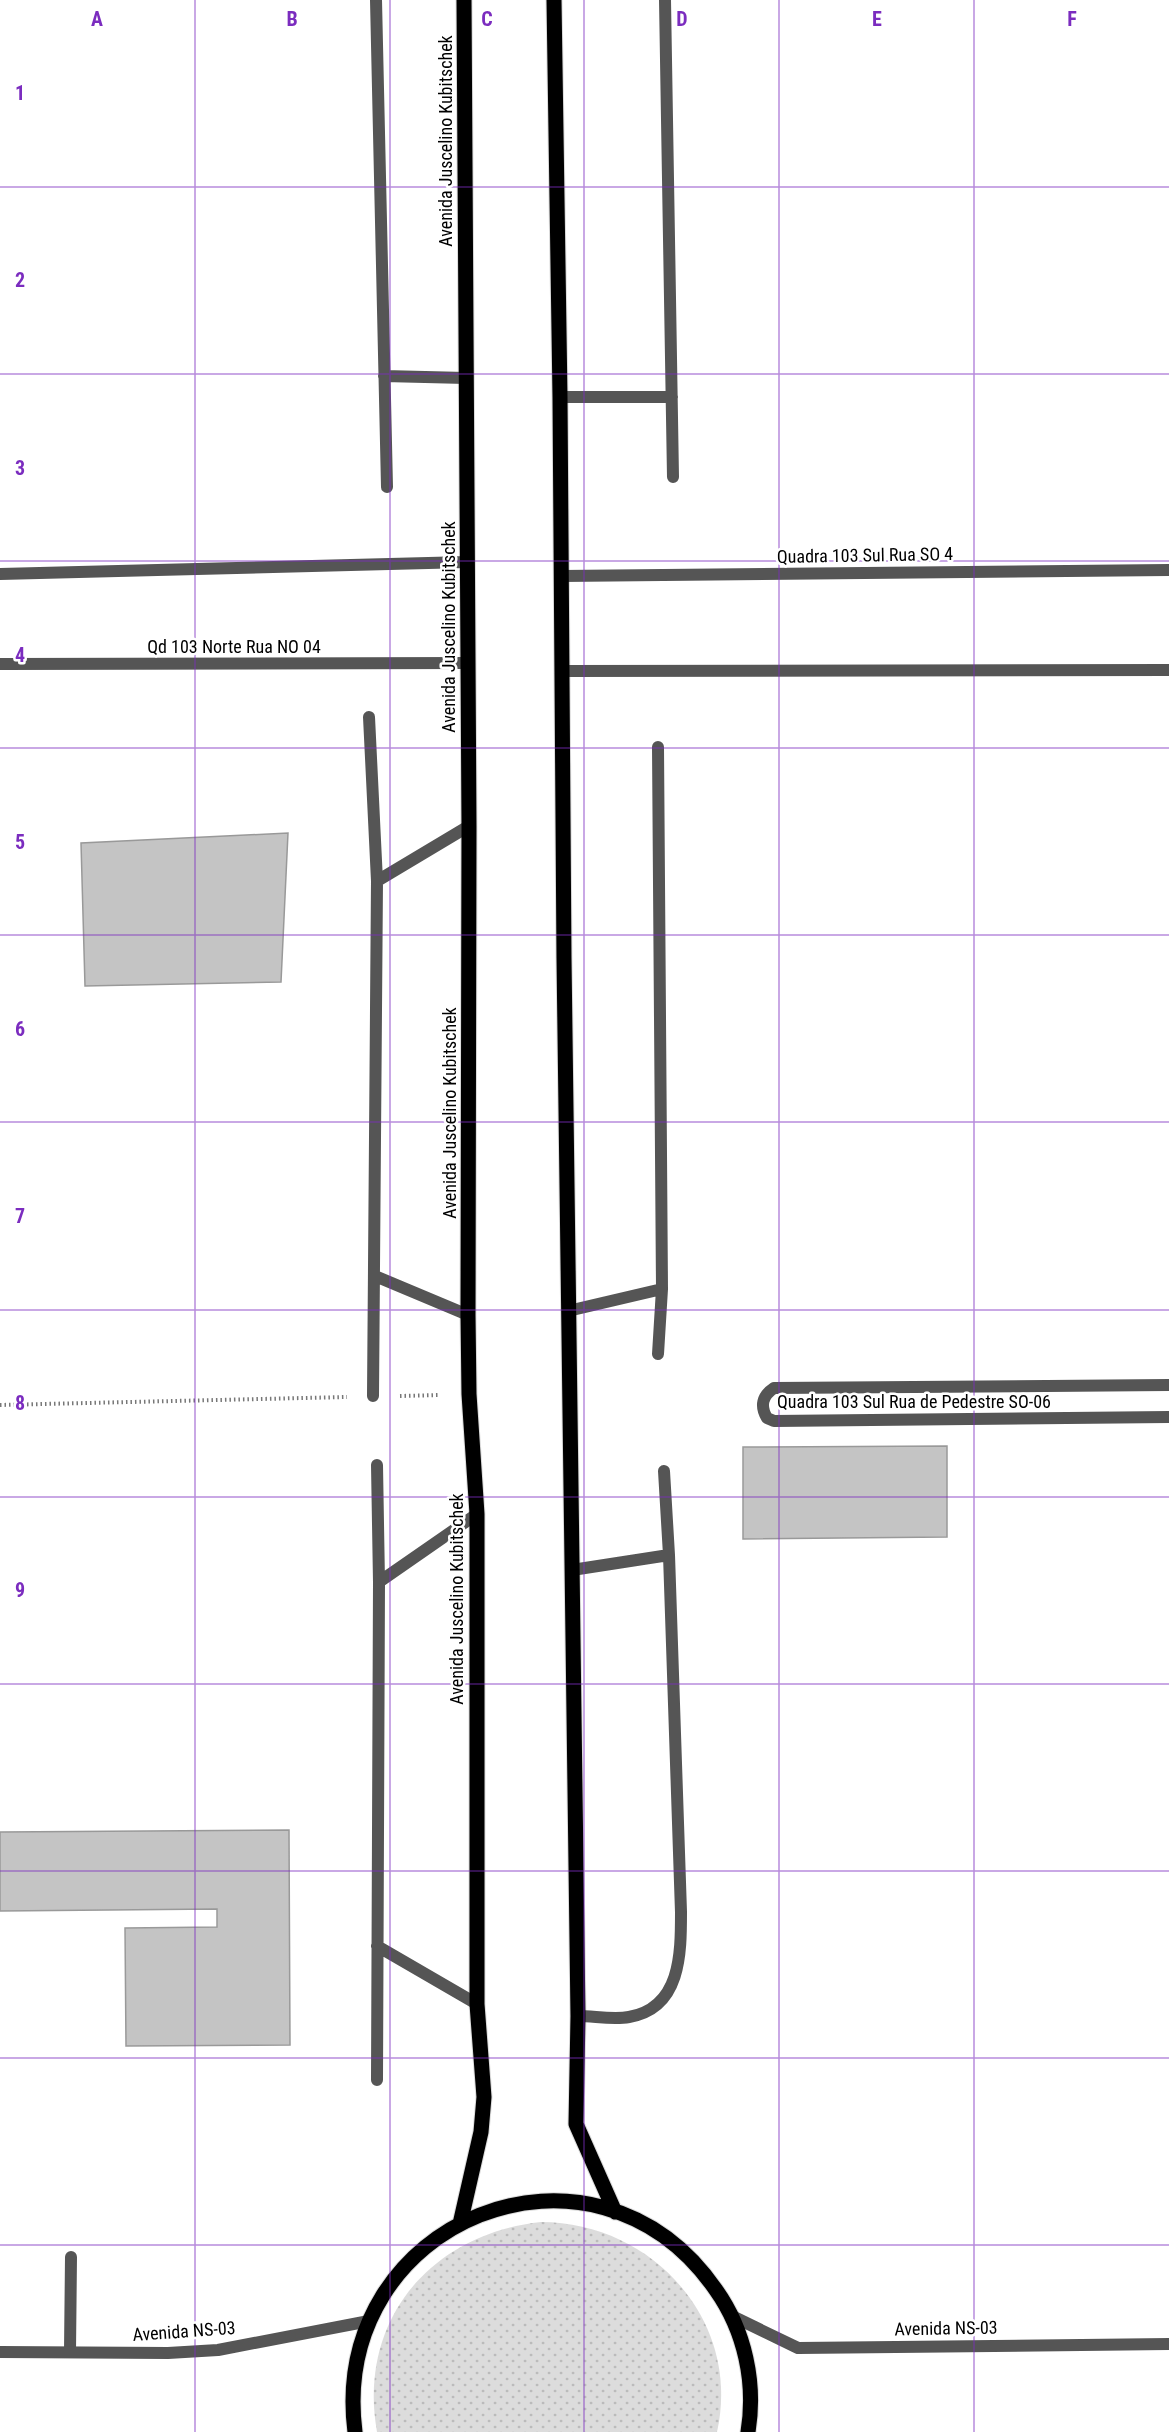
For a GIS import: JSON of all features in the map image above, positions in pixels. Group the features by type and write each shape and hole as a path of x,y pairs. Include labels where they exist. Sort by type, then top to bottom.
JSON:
{"main road":[{"name":"Avenida Juscelino Kubitschek","path":"460,2224 481,2132 483,2109 477,2004 477,1514 468,1315 470,826 464,0"},
{"path":"554,0 578,2016 576,2124 615,2212"},
{"path":"355,2432 352,2409 354,2378 360,2345 369,2321 386,2289 402,2270 428,2244 460,2224 494,2209 530,2202 573,2202 615,2212 649,2227 688,2256 705,2274 732,2316 741,2339 749,2376 748,2432"}],"street":[{"path":"376,0 387,487"},
{"path":"665,0 673,477"},
{"path":"384,376 465,378"},
{"path":"560,397 672,397"},
{"path":"0,574 467,562"},
{"name":"Quadra 103 Sul Rua SO 4","path":"562,576 1169,570"},
{"name":"Qd 103 Norte Rua NO 04","path":"0,664 468,663"},
{"path":"562,671 1169,670"},
{"path":"369,717 377,881 373,1396"},
{"path":"658,747 662,1289 658,1354"},
{"path":"377,881 470,826"},
{"path":"375,1276 468,1315"},
{"path":"568,1311 662,1289"},
{"name":"Quadra 103 Sul Rua de Pedestre SO-06","path":"1169,1385 774,1388 765,1396 762,1405 767,1418 774,1421 1169,1418"},
{"path":"377,1465 379,1582 377,2080"},
{"path":"578,2016 628,2018 645,2013 662,2002 672,1985 681,1947 669,1555 664,1471"},
{"path":"379,1582 477,1514"},
{"path":"572,1570 669,1555"},
{"path":"377,1946 477,2004"},
{"path":"70,2352 71,2257"},
{"name":"Avenida NS-03","path":"732,2316 798,2348 1169,2344"},
{"name":"Avenida NS-03","path":"0,2352 168,2353 218,2350 369,2321"}],"path":[{"path":"0,1405 470,1394"}],"shaded area":[{"path":"541,2222 581,2226 618,2239 652,2259 680,2285 701,2316 716,2352 721,2391 717,2432 377,2432 374,2391 379,2354 391,2320 410,2290 435,2264 466,2244 502,2230"}],"building":[{"path":"288,833 281,982 85,986 81,843"},
{"path":"947,1446 947,1537 743,1539 743,1447"},
{"path":"289,1830 290,2045 126,2046 125,1928 217,1927 217,1909 0,1911 0,1832"}]}
